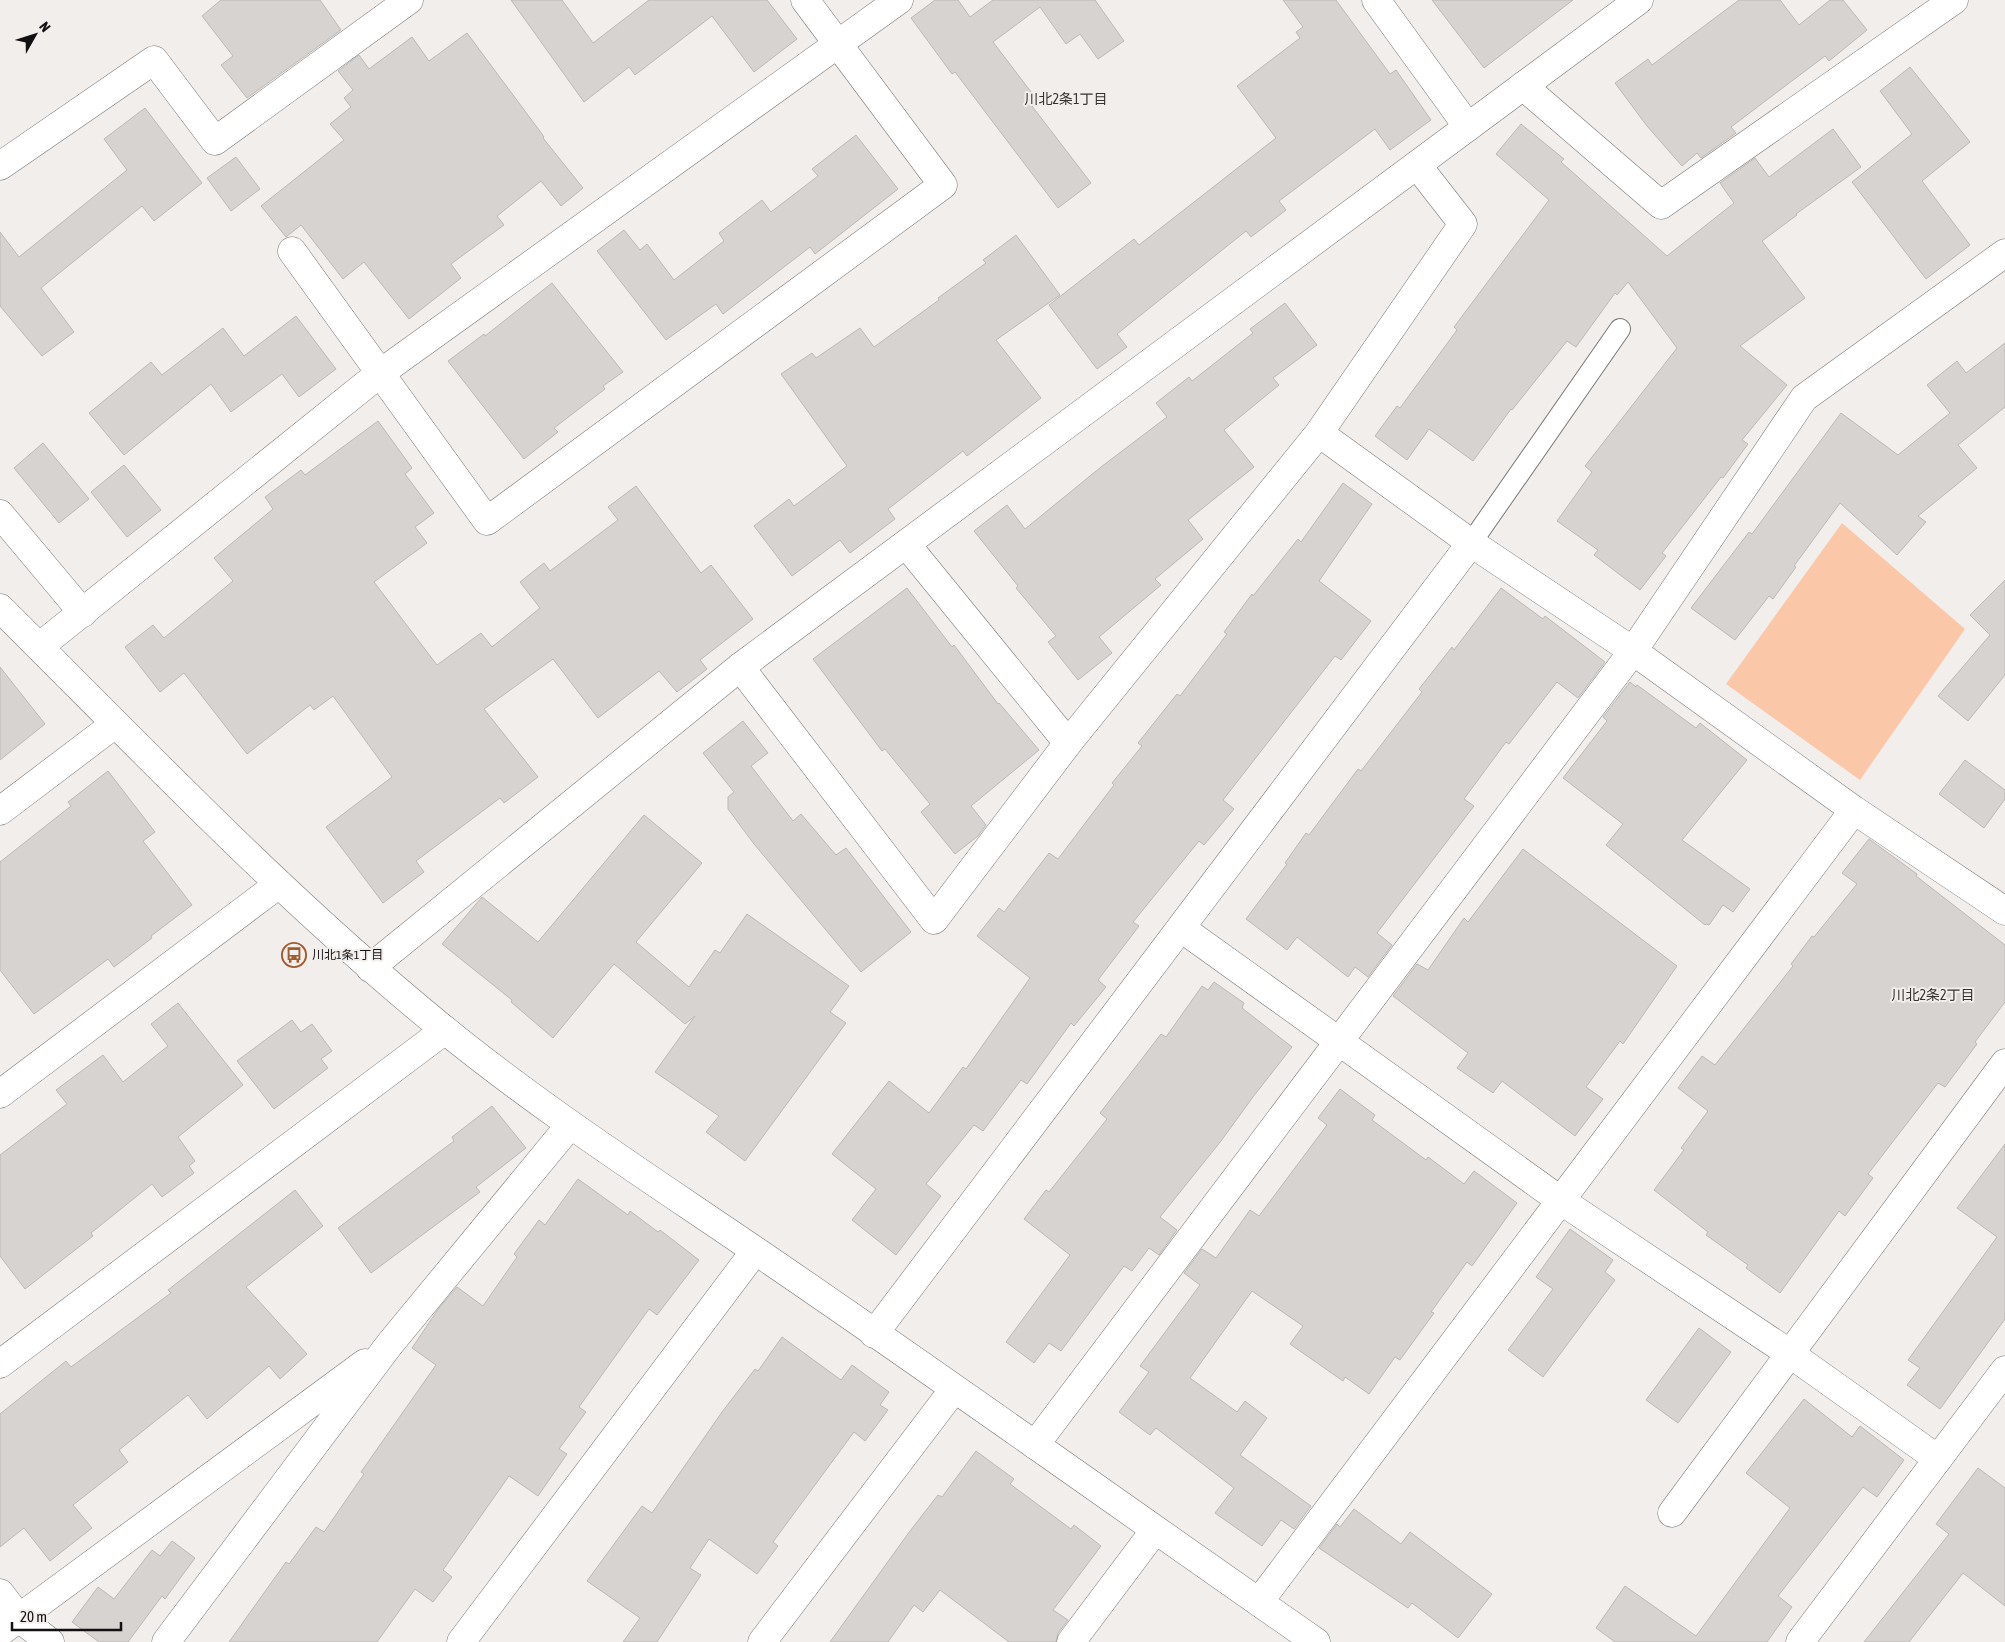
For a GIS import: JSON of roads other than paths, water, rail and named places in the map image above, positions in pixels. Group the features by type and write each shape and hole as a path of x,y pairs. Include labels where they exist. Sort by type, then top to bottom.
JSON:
{"street":[{"path":"0,166 154,60 215,141 409,0"},
{"path":"292,251 487,521 943,185 806,0"},
{"path":"39,647 379,374 899,0"},
{"path":"1376,0 1468,127"},
{"path":"370,968 740,667 1639,0"},
{"path":"1523,86 1660,205 1954,0"},
{"path":"740,667 934,920 1068,743 1319,433 1463,224 1417,164"},
{"path":"1035,1445 1633,651 1804,398 2005,253"},
{"path":"1319,433 1471,543 1633,651 1854,810 2005,911"},
{"path":"0,514 83,613"},
{"path":"874,1334 1471,543"},
{"path":"906,544 1068,743"},
{"path":"0,608 237,846 370,968 445,1030 570,1125 1035,1445 1316,1642"},
{"path":"0,811 115,724"},
{"path":"1259,1602 1854,810"},
{"path":"0,1094 279,884"},
{"path":"1181,928 1560,1200 1789,1353 1938,1459"},
{"path":"0,1364 445,1030"},
{"path":"1672,1512 2005,1063"},
{"path":"166,1642 390,1345 570,1125"},
{"path":"461,1642 755,1251"},
{"path":"10,1625 390,1345"},
{"path":"1800,1642 2005,1370"},
{"path":"762,1642 954,1389"},
{"path":"1070,1642 1155,1530"},
{"path":"0,1593 10,1625 50,1642"}],"lane":[{"path":"1471,543 1620,329"}],"place":[{"name":"川北1条1丁目","path":"294,955"}],"district":[{"name":"川北2条1丁目","path":"1066,99"},
{"name":"川北2条2丁目","path":"1933,995"}]}
